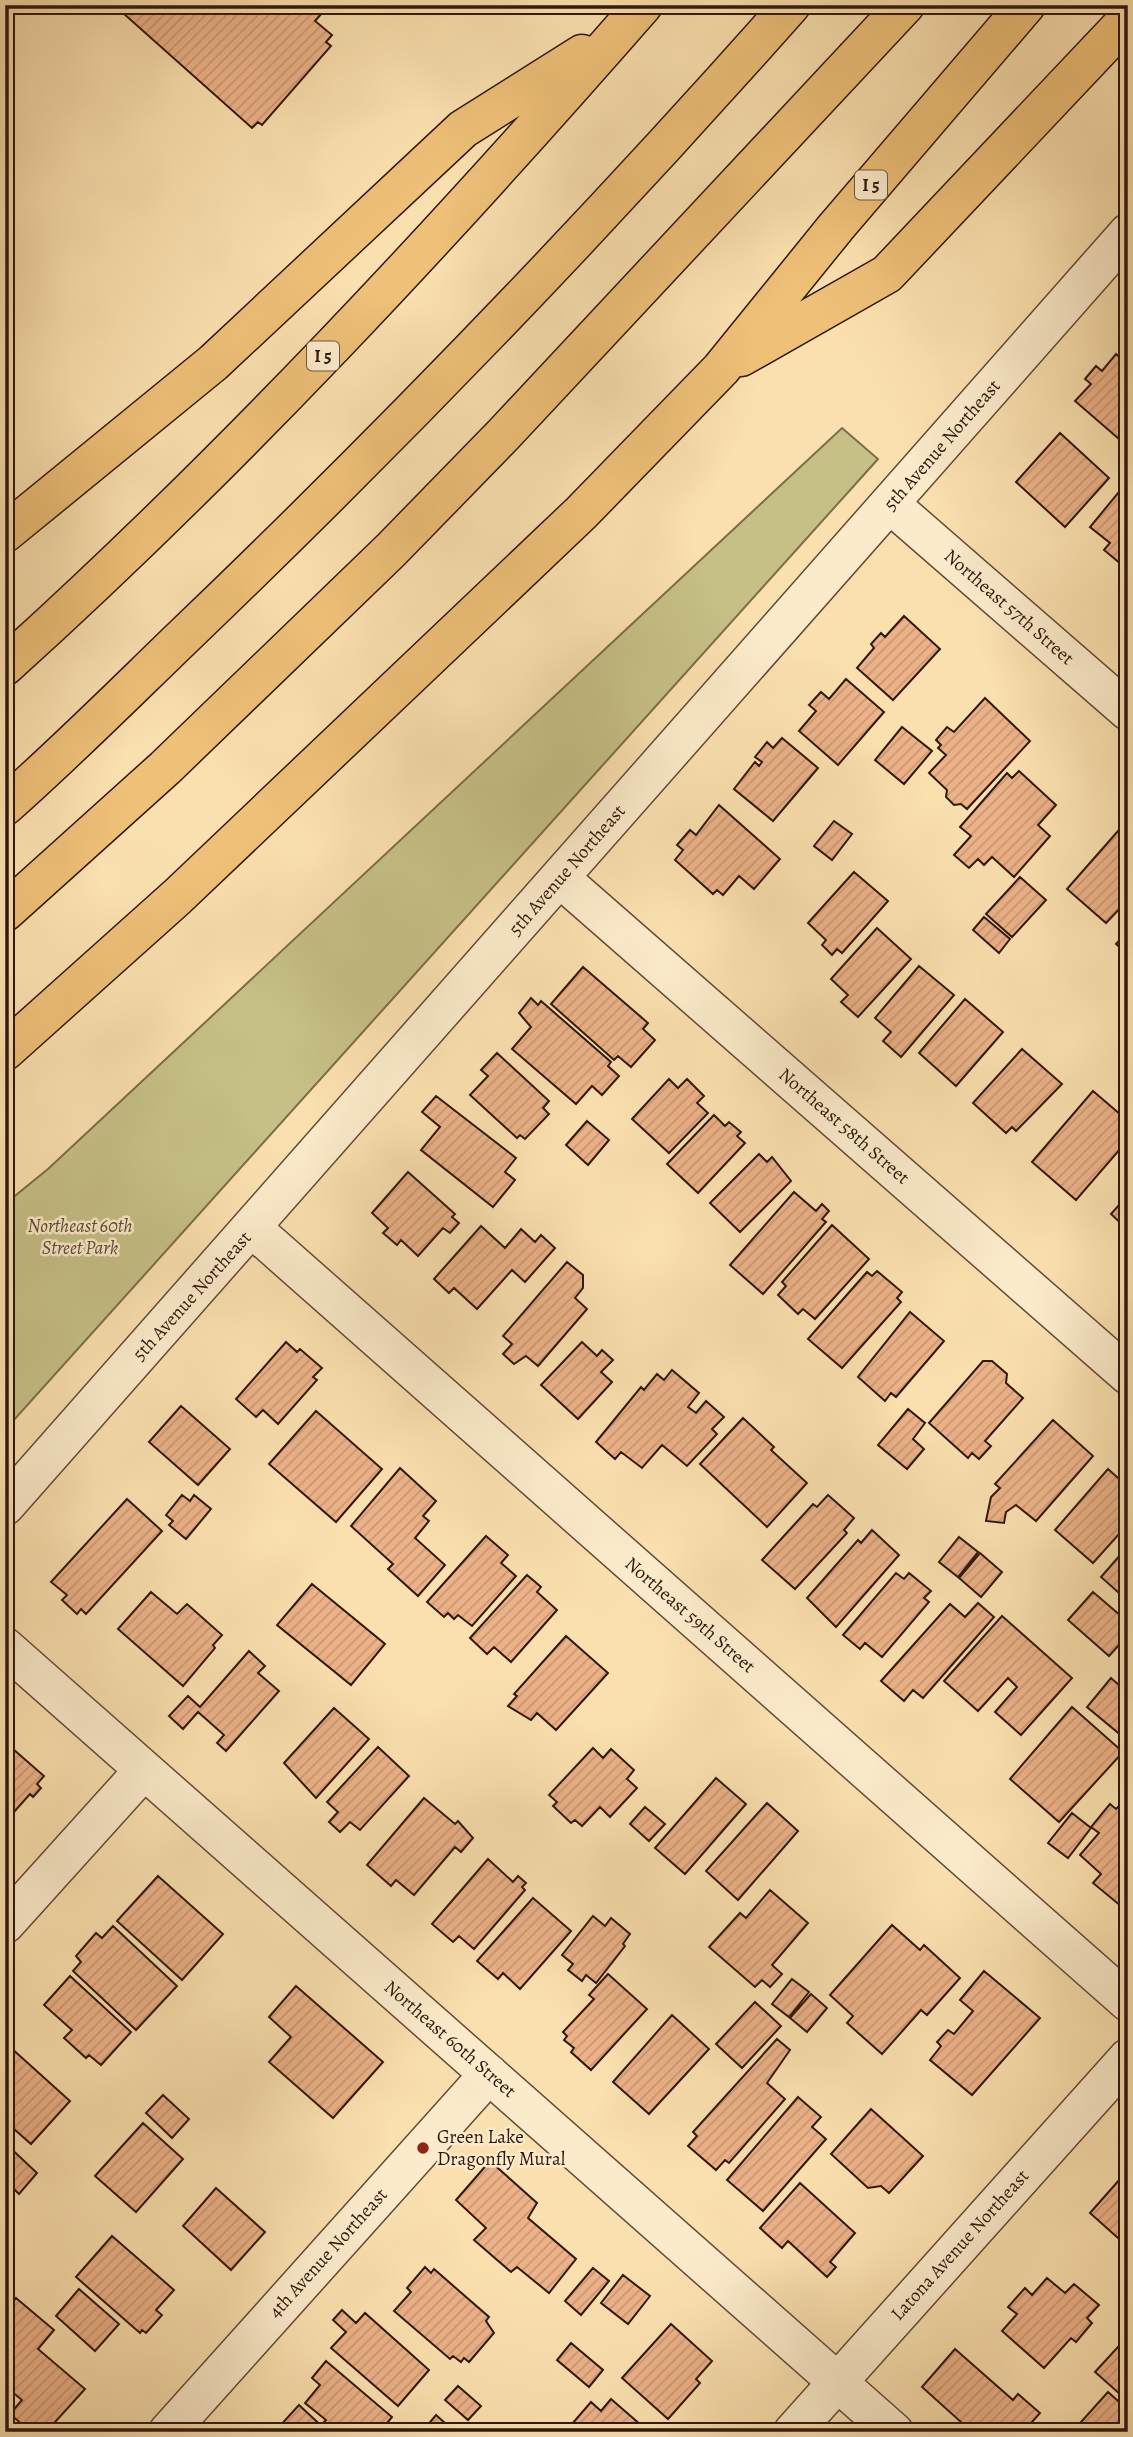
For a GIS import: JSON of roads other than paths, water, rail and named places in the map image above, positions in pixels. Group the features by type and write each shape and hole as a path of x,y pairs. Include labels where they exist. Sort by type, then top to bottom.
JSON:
{"highway":[{"path":"5,806 309,518 434,391 574,245 791,5"},
{"name":"I 5","path":"5,1051 177,897 581,513 721,369 836,227 1026,5"},
{"path":"5,912 165,768 391,550 514,424 905,6"},
{"path":"5,533 213,363 463,129 633,17"},
{"name":"I 5","path":"5,666 178,502 323,356 633,17"},
{"path":"721,369 887,274 1128,19"}],"street":[{"name":"5th Avenue Northeast","path":"5,1506 1128,233"},
{"name":"Northeast 57th Street","path":"890,504 1128,711"},
{"name":"Northeast 58th Street","path":"560,878 1128,1375"},
{"name":"Northeast 59th Street","path":"253,1228 1128,2002"},
{"name":"Northeast 60th Street","path":"5,1647 894,2432"},
{"path":"5,1924 144,1770"},
{"name":"Latona Avenue Northeast","path":"793,2432 1128,2059"},
{"name":"4th Avenue Northeast","path":"168,2432 489,2074"}],"place":[{"name":"Green Lake Dragonfly Mural","path":"423,2148"}],"park label":[{"name":"Northeast 60th Street Park","path":"80,1237"}]}
